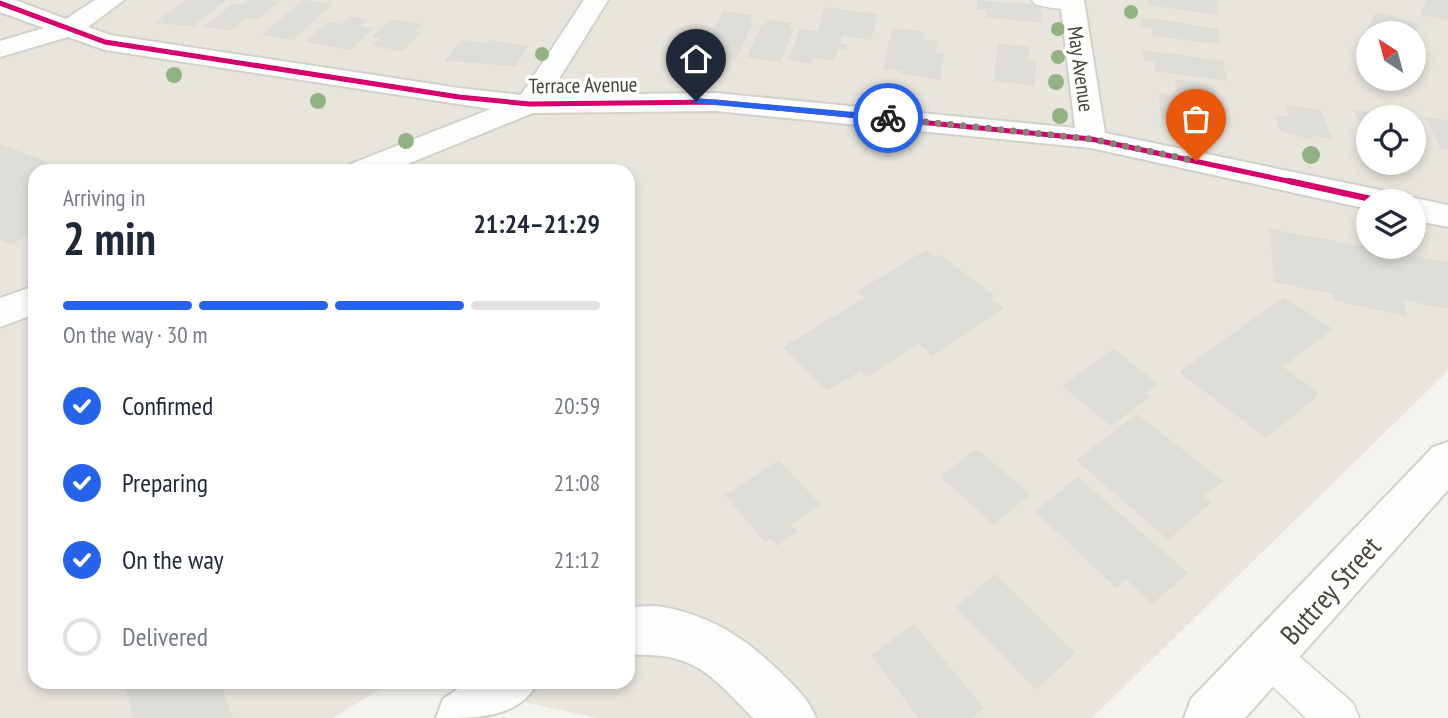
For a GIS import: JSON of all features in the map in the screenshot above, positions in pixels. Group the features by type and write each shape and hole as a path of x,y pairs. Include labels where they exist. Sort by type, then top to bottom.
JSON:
{"street":[{"path":"0,49 68,29 112,0"},
{"path":"379,164 529,104 596,0"},
{"name":"May Avenue","path":"1072,2 1091,139"},
{"name":"Terrace Avenue","path":"0,3 117,44 459,97 529,104 716,102 1091,139 1356,196"},
{"path":"1426,211 1448,216"},
{"path":"0,313 28,302"},
{"name":"Buttrey Street","path":"1210,718 1270,657 1448,460"},
{"path":"635,631 665,630 692,635 710,644 790,718"},
{"path":"462,718 503,689"}],"lane":[{"path":"1042,0 1072,2"},
{"path":"1270,657 1338,718"}],"shaded area":[{"path":"0,0 1448,0 1448,371 1092,718 598,718 462,689 635,689 635,164 28,164 28,689 379,689 333,718 0,718"}],"building":[{"path":"185,0 226,0 194,26 154,23"},
{"path":"247,0 279,1 258,19 247,18 230,31 203,27 234,3 242,5"},
{"path":"303,0 332,4 293,40 262,35"},
{"path":"977,0 1041,5 1042,23 986,17 986,10 977,9"},
{"path":"1147,0 1216,0 1218,15 1148,5"},
{"path":"1426,0 1448,0 1448,20 1421,15"},
{"path":"825,7 878,14 871,40 842,36 840,44 847,45 845,50 838,49 834,61 813,58 811,64 788,60 800,29 817,31"},
{"path":"723,11 752,15 749,23 753,23 736,60 706,56 709,49 705,48"},
{"path":"1376,12 1409,21 1372,21"},
{"path":"350,16 368,19 360,26 373,28 351,50 305,42 328,22 341,24"},
{"path":"1142,17 1218,29 1219,44 1152,36 1152,28 1141,26"},
{"path":"392,19 423,24 414,32 421,33 403,51 372,46 380,38 372,37"},
{"path":"768,20 791,23 790,27 794,28 780,62 747,57 762,24 765,25"},
{"path":"892,28 925,32 923,39 938,41 936,53 944,53 940,80 883,69"},
{"path":"461,40 488,43 490,40 528,46 516,66 444,61"},
{"path":"998,43 1029,47 1028,59 1036,60 1035,86 994,81"},
{"path":"1143,50 1223,61 1227,81 1155,71 1155,62 1144,60"},
{"path":"1175,79 1214,85 1216,96 1200,94 1204,122 1186,118 1187,122 1161,119 1159,93 1177,96"},
{"path":"1286,105 1321,110 1332,139 1312,135 1313,140 1280,131 1275,115 1289,117"},
{"path":"1426,117 1448,120 1448,150 1441,149"},
{"path":"0,144 53,164 28,164 28,234 12,245 0,240"},
{"path":"1270,229 1356,245 1356,259 1426,258 1448,262 1448,309 1403,300 1407,316 1335,301 1333,294 1274,282"},
{"path":"926,250 936,257 940,255 995,296 991,299 1004,308 932,356 918,343 867,377 860,371 828,391 783,347 864,298 856,292"},
{"path":"1284,297 1333,329 1283,367 1320,394 1266,438 1179,372"},
{"path":"1114,349 1158,384 1145,393 1150,397 1111,426 1062,386"},
{"path":"1137,414 1223,481 1204,496 1212,502 1168,540 1076,460"},
{"path":"976,448 1030,494 994,525 941,477"},
{"path":"779,460 820,504 791,525 797,531 777,546 770,538 765,542 725,495"},
{"path":"1078,477 1188,573 1152,604 1126,579 1116,588 1035,511"},
{"path":"995,574 1075,653 1036,690 956,607"},
{"path":"914,624 984,708 971,718 919,718 871,655"},
{"path":"126,689 223,689 233,718 133,718"}],"cycle path":[{"path":"0,3 105,42 459,97 529,104 716,102 1091,139 1356,196"}],"way so far":[{"path":"888,118 1091,139 1196,161"}],"route":[{"path":"696,101 888,118"}]}
